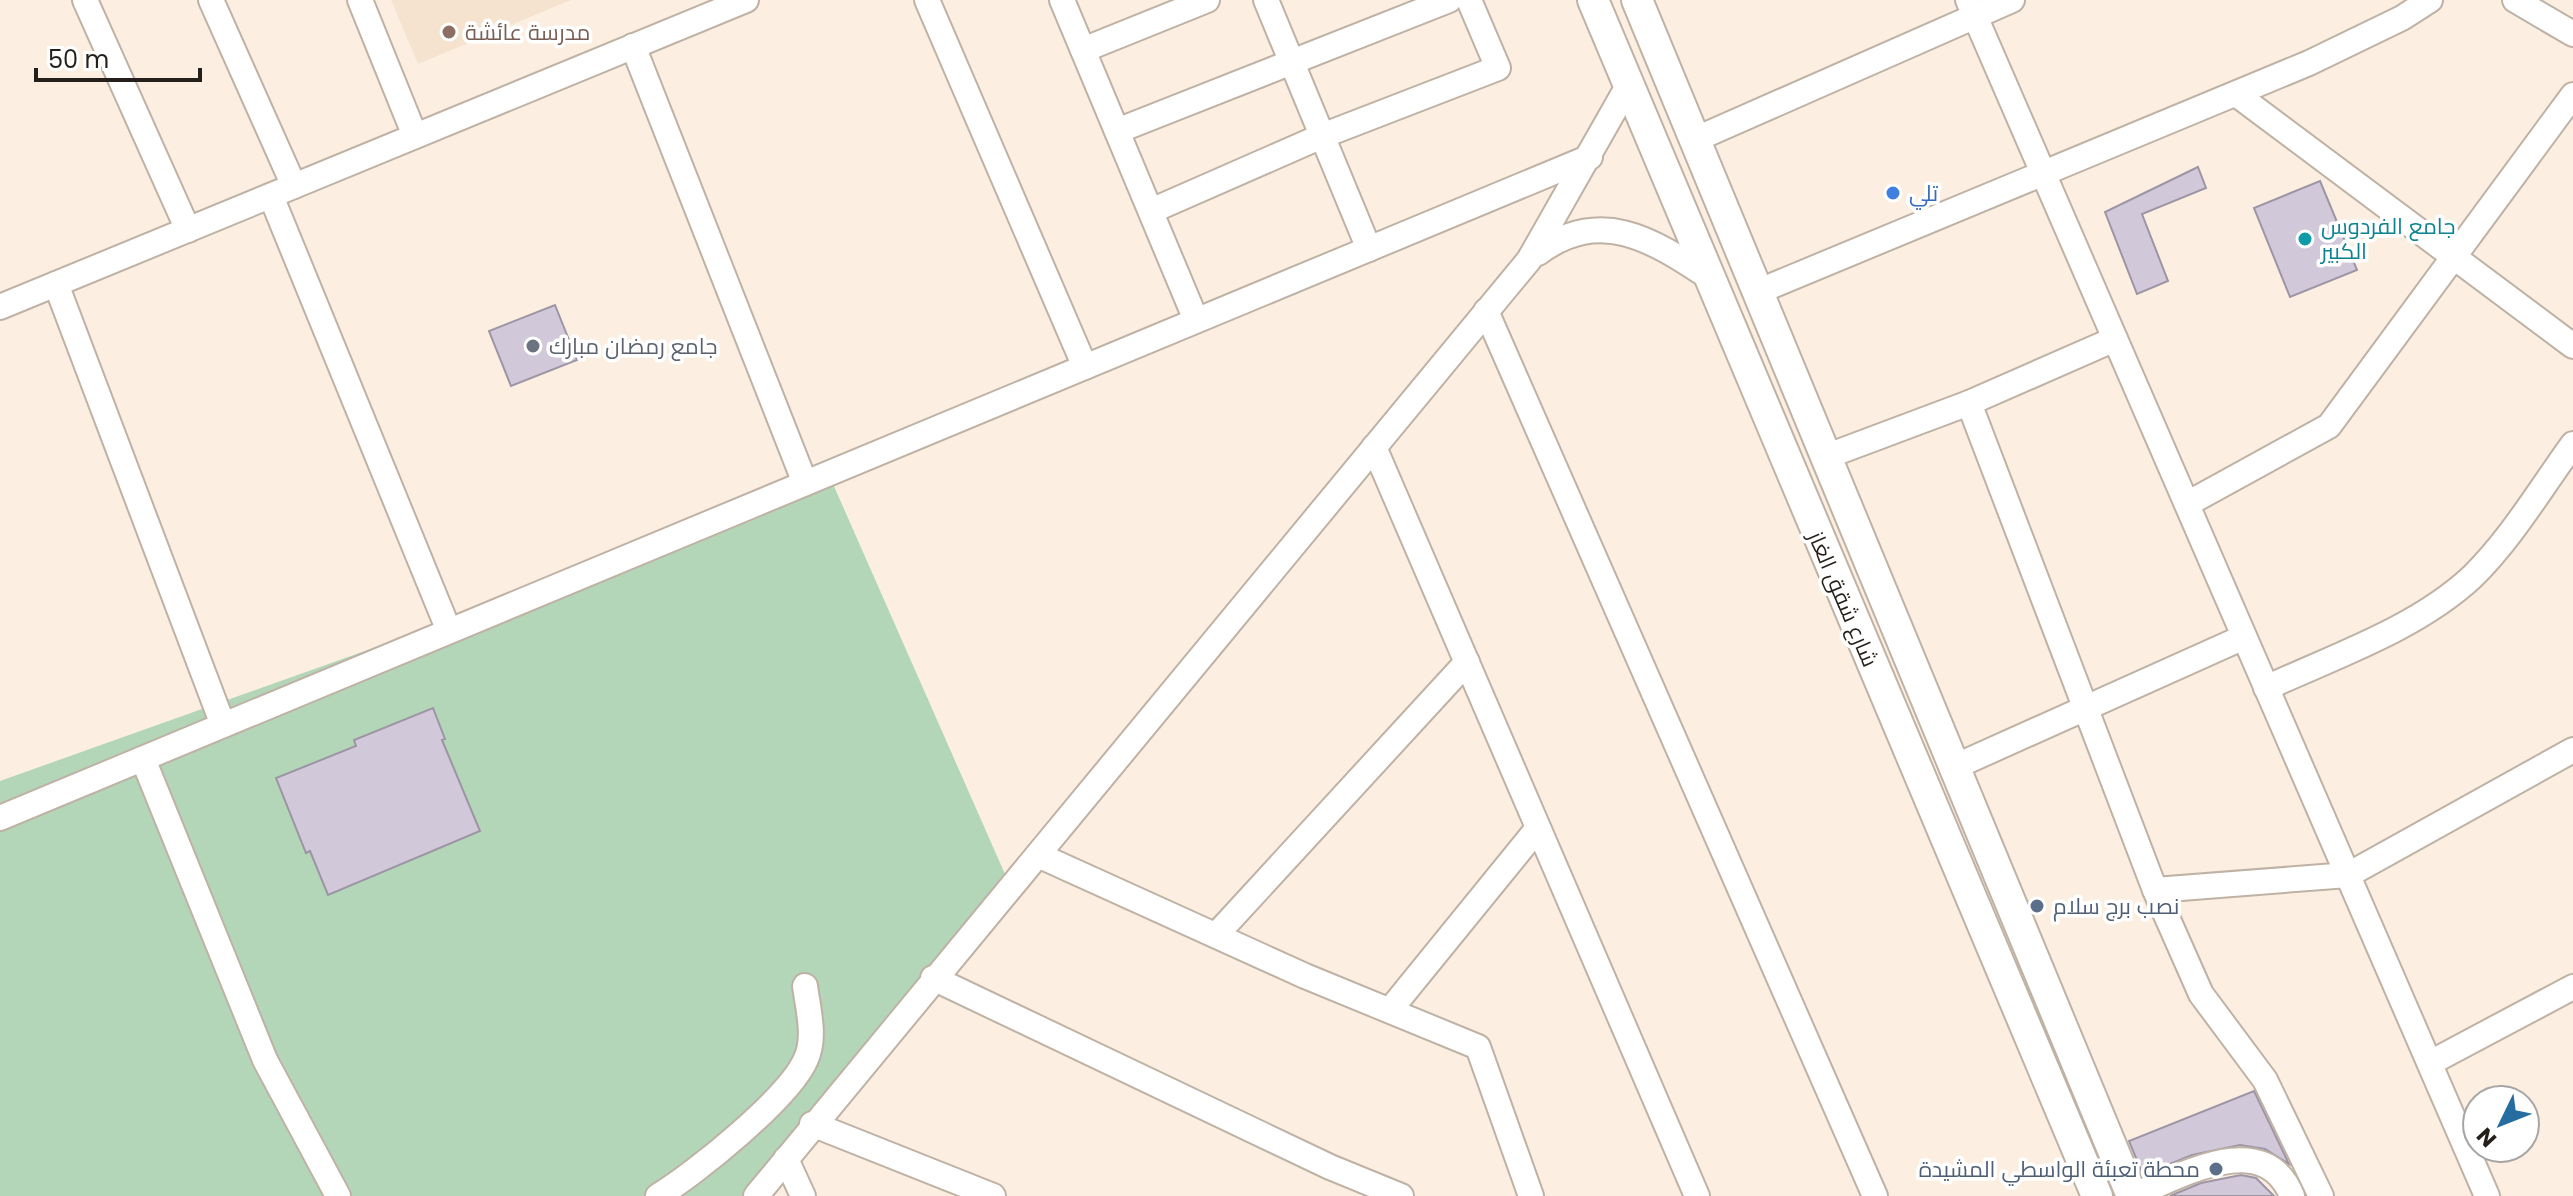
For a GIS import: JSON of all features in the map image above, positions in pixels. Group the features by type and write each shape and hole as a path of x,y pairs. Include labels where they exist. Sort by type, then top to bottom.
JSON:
{"main road":[{"name":"شارع شقق الغاز","path":"1593,0 2097,1196"},
{"name":"شارع شقق الغاز","path":"1637,0 1952,768 2132,1196"},
{"path":"1836,582 1870,568"}],"street":[{"path":"85,0 188,230"},
{"path":"211,0 449,631"},
{"path":"360,0 415,136"},
{"path":"0,307 746,0"},
{"path":"927,0 1085,367"},
{"path":"1062,0 1196,320"},
{"path":"1083,50 1207,0"},
{"path":"1266,0 1369,249"},
{"path":"1117,131 1449,0"},
{"path":"1151,211 1322,136 1498,68 1469,0"},
{"path":"1694,140 1972,9 2012,0"},
{"path":"1757,292 2236,94 2430,0"},
{"path":"2515,0 2573,34"},
{"path":"1972,9 2487,1196"},
{"path":"633,46 805,483"},
{"path":"756,1196 812,1124 1529,260 1628,86"},
{"path":"2236,94 2573,346"},
{"path":"2187,504 2329,426 2452,256 2568,111"},
{"path":"0,818 1590,157"},
{"path":"1529,260 1574,233 1608,231 1655,243 1707,276"},
{"path":"56,284 223,725"},
{"path":"1486,311 1875,1196"},
{"path":"1825,457 1969,403 2115,339"},
{"path":"1969,403 2155,890 2201,994 2265,1080 2321,1196"},
{"path":"2266,688 2399,627 2446,598 2473,575 2565,472 2573,444"},
{"path":"1374,447 1697,1196"},
{"path":"1952,768 2244,637"},
{"path":"1217,934 1467,662"},
{"path":"2155,890 2348,875 2573,750"},
{"path":"143,759 265,1060 338,1196"},
{"path":"1390,1010 1538,828"},
{"path":"1038,855 1478,1047 1531,1196"},
{"path":"933,978 1330,1167 1401,1196"},
{"path":"658,1196 687,1179 717,1152 773,1100 806,1060 811,1035 805,986"},
{"path":"2430,1063 2573,987"},
{"path":"812,1124 991,1195"},
{"path":"786,1159 803,1196"},
{"path":"2132,1196 2220,1161 2247,1160 2268,1165 2280,1175 2292,1196"}],"shaded area":[{"name":"مدرسة عائشة","path":"391,0 571,0 418,64"}],"green space":[{"path":"833,484 1016,899 774,1196 0,1196 0,781"}],"building":[{"path":"2198,167 2206,188 2142,214 2168,281 2137,294 2105,212"},
{"name":"جامع الفردوس الكبير","path":"2320,181 2357,270 2290,297 2254,208"},
{"name":"جامع رمضان مبارك","path":"555,305 577,360 511,386 489,331"},
{"path":"433,708 445,739 442,740 480,831 328,895 310,851 306,853 276,778 356,746 354,740"},
{"path":"2254,1091 2289,1164 2265,1149 2240,1145 2192,1155 2143,1175 2129,1141"},
{"path":"2241,1175 2256,1178 2274,1196 2170,1196 2201,1183"}],"place":[{"name":"مدرسة عائشة","path":"449,32"},
{"name":"تلي","path":"1893,193"},
{"name":"جامع الفردوس الكبير","path":"2305,239"},
{"name":"جامع رمضان مبارك","path":"533,346"},
{"name":"نصب برج سلام","path":"2037,906"},
{"name":"محطة تعبئة الواسطي المشيدة","path":"2216,1169"}]}
